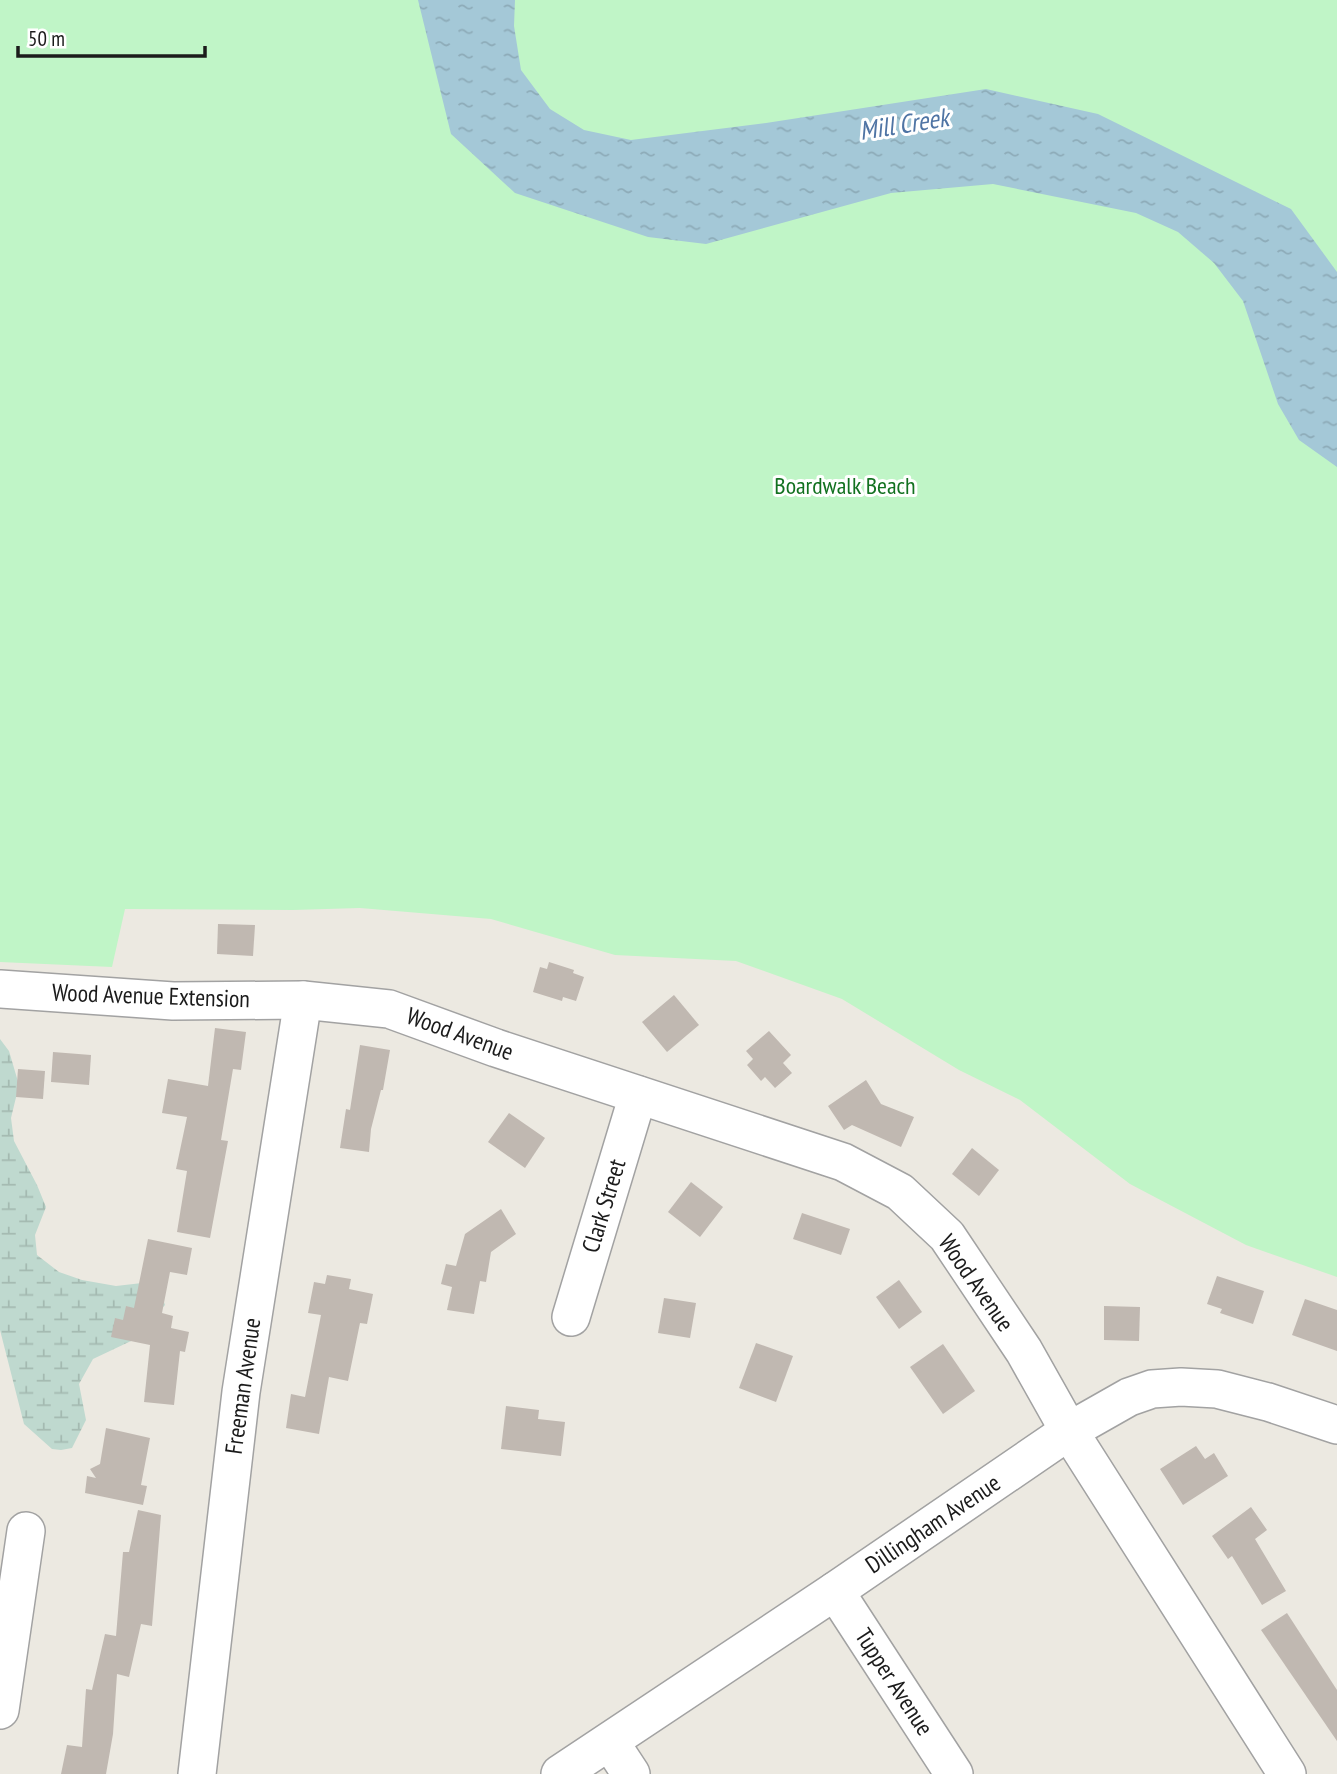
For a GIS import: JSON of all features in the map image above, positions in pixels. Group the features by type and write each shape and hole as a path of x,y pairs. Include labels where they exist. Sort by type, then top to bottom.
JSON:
{"street":[{"name":"Wood Avenue Extension","path":"0,989 173,1001 303,1000"},
{"name":"Wood Avenue","path":"303,1000 389,1009 496,1048 843,1162 900,1192 947,1236 1024,1351 1069,1431 1287,1774"},
{"name":"Freeman Avenue","path":"197,1774 241,1392 303,1000"},
{"name":"Clark Street","path":"570,1317 638,1095"},
{"name":"Dillingham Avenue","path":"560,1774 1069,1431 1129,1397 1152,1389 1217,1389 1268,1402 1337,1426"},
{"path":"0,1710 26,1531"},
{"name":"Tupper Avenue","path":"835,1591 954,1774"},
{"path":"610,1742 631,1774"}],"green space":[{"name":"Boardwalk Beach","path":"0,0 1337,0 1337,1277 1246,1245 1130,1184 1020,1100 959,1070 842,999 736,961 615,955 491,919 360,908 125,909 112,967 0,962"},
{"path":"0,1039 9,1051 19,1085 11,1118 14,1141 46,1207 35,1235 37,1255 59,1272 82,1280 116,1286 142,1283 161,1293 165,1305 131,1341 93,1359 79,1384 86,1420 72,1448 61,1450 52,1449 24,1424 0,1330"}],"water":[{"name":"Mill Creek","path":"418,0 515,0 514,26 521,70 550,109 584,130 631,140 766,123 986,89 1098,114 1291,209 1337,272 1337,467 1299,440 1278,404 1243,301 1214,263 1178,232 1136,213 993,184 891,193 706,244 648,237 515,193 451,134"}],"building":[{"path":"218,924 255,925 253,956 217,954"},
{"path":"549,962 574,970 573,973 584,977 576,1001 563,997 562,1001 533,992 540,967 547,969"},
{"path":"674,995 699,1025 667,1052 642,1022"},
{"path":"215,1028 246,1032 241,1070 233,1069 221,1140 228,1141 210,1238 177,1232 187,1171 176,1169 187,1117 162,1113 168,1079 208,1086"},
{"path":"769,1031 791,1055 783,1063 792,1073 775,1088 765,1077 761,1081 747,1065 753,1059 746,1051"},
{"path":"360,1045 390,1050 383,1090 371,1129 369,1152 340,1148 346,1109 350,1110"},
{"path":"53,1052 91,1055 89,1085 51,1082"},
{"path":"18,1069 45,1071 43,1099 16,1097"},
{"path":"866,1080 881,1104 914,1117 901,1147 852,1125 844,1130 828,1106"},
{"path":"509,1113 545,1138 525,1168 488,1142"},
{"path":"972,1148 999,1170 979,1196 952,1174"},
{"path":"691,1182 723,1207 700,1237 668,1212"},
{"path":"501,1209 516,1234 491,1252 486,1282 480,1281 474,1314 447,1310 452,1287 441,1284 446,1264 456,1266 465,1234"},
{"path":"802,1213 850,1229 841,1255 793,1239"},
{"path":"148,1239 192,1248 187,1275 170,1272 162,1313 173,1316 171,1328 189,1332 185,1352 180,1351 174,1405 144,1402 150,1345 111,1337 115,1318 123,1320 126,1306 134,1308"},
{"path":"327,1275 351,1279 349,1289 373,1294 367,1324 360,1323 348,1381 329,1377 319,1434 286,1428 291,1394 305,1397 321,1315 308,1313 314,1282 325,1284"},
{"path":"1217,1276 1264,1291 1253,1324 1220,1313 1222,1309 1207,1304"},
{"path":"899,1280 922,1312 899,1329 876,1297"},
{"path":"664,1298 696,1303 690,1338 658,1333"},
{"path":"1305,1299 1337,1310 1337,1351 1292,1335"},
{"path":"1104,1306 1140,1307 1139,1341 1104,1340"},
{"path":"756,1343 793,1356 776,1402 739,1388"},
{"path":"943,1344 975,1391 943,1414 910,1367"},
{"path":"506,1406 539,1410 538,1419 565,1422 561,1456 501,1449"},
{"path":"106,1428 150,1438 141,1485 147,1486 143,1505 85,1493 87,1476 96,1478 90,1469 100,1464"},
{"path":"1196,1446 1205,1459 1214,1453 1228,1476 1183,1505 1160,1469"},
{"path":"1251,1507 1267,1530 1255,1539 1286,1591 1262,1605 1232,1556 1228,1559 1212,1536"},
{"path":"138,1510 161,1515 152,1626 141,1624 129,1677 117,1674 113,1734 106,1774 61,1774 67,1745 82,1747 86,1689 92,1690 105,1634 116,1636 123,1552 129,1552"},
{"path":"1287,1613 1337,1690 1337,1741 1261,1630"}]}
